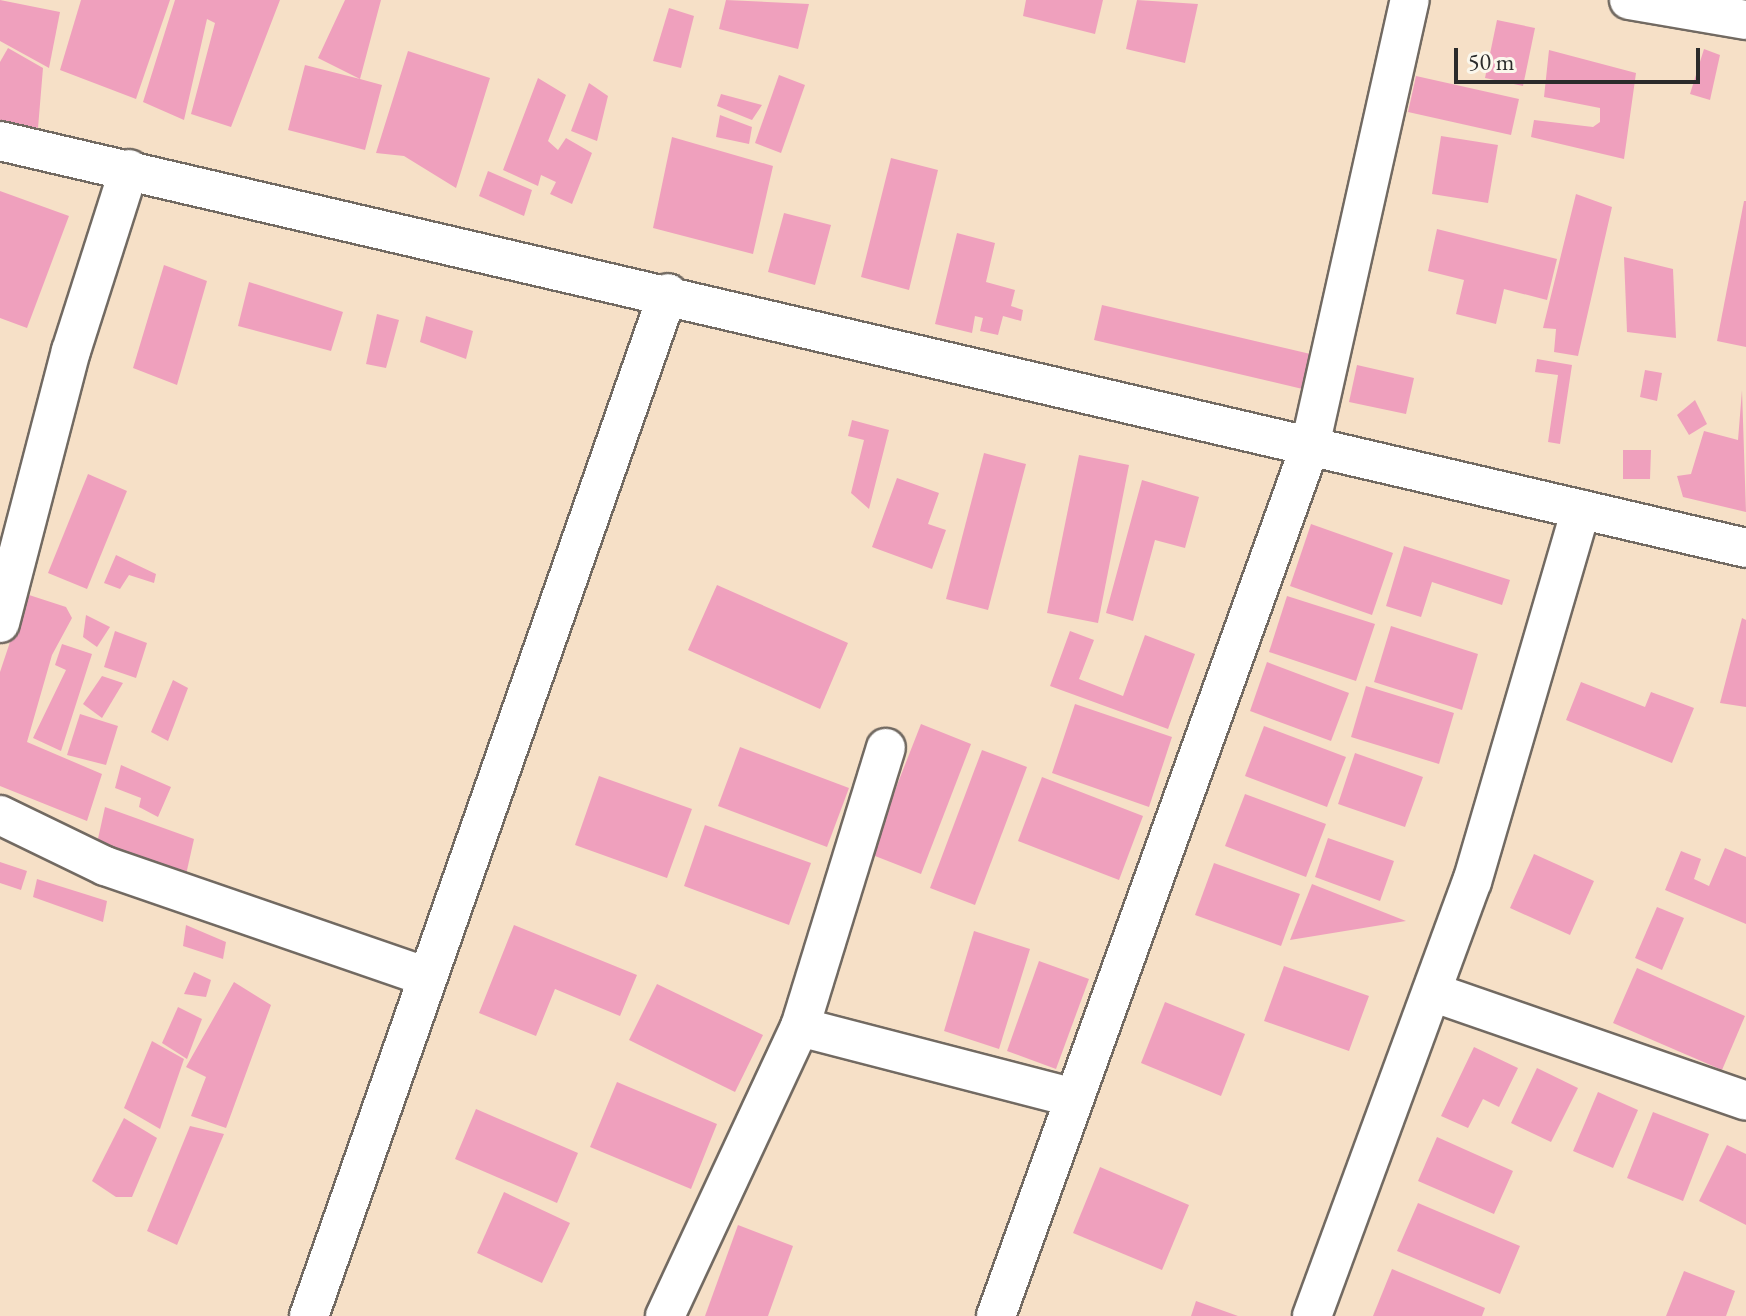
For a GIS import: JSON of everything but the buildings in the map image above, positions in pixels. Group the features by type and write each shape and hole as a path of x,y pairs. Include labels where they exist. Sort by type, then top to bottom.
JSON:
{"street":[{"path":"996,1316 1071,1097 1310,446 1410,0"},
{"path":"1629,0 1746,20"},
{"path":"0,141 668,293 1746,548"},
{"path":"0,623 71,351 129,169"},
{"path":"309,1316 668,293"},
{"path":"1312,1316 1472,882 1581,510"},
{"path":"665,1316 800,1027 886,748"},
{"path":"0,815 105,866 427,977"},
{"path":"1432,992 1746,1101"},
{"path":"800,1027 1071,1097"}]}
